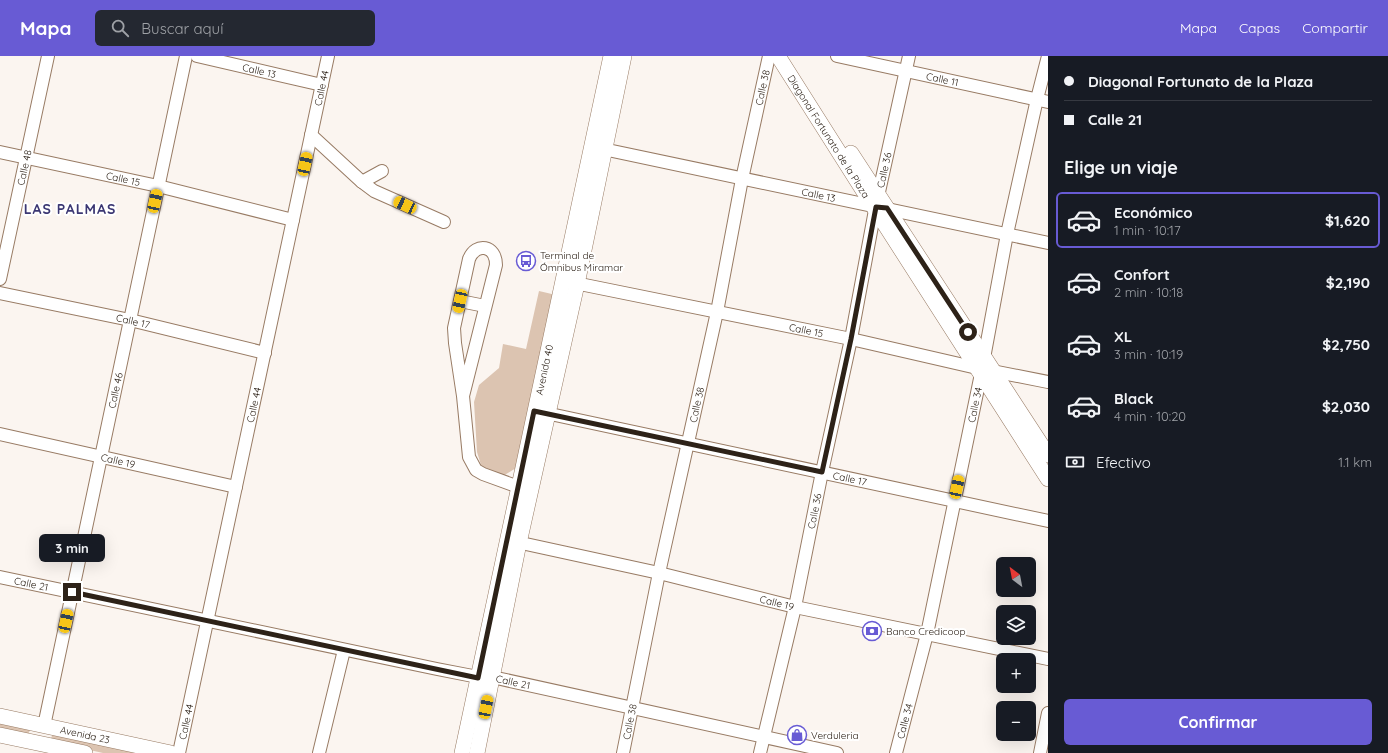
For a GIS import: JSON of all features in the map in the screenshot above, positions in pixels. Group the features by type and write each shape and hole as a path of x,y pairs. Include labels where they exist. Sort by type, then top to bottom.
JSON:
{"main road":[{"name":"Avenida 40","path":"570,282 593,138 611,56"},
{"name":"Avenida 40","path":"462,753 485,677 524,489 570,282 604,149 624,56"},
{"name":"Diagonal Fortunato de la Plaza","path":"778,56 878,205 983,368 1048,479"},
{"name":"Diagonal Fortunato de la Plaza","path":"789,56 878,205"},
{"name":"Diagonal Fortunato de la Plaza","path":"983,368 1048,456"},
{"name":"Avenida 40","path":"477,753 485,677"},
{"name":"Avenida 23","path":"0,716 171,753"},
{"path":"39,748 44,726"},
{"name":"Avenida 23","path":"0,735 39,748 85,753"}],"street":[{"name":"Calle 48","path":"0,279 48,56"},
{"name":"Calle 46","path":"44,726 186,56"},
{"name":"Calle 13","path":"197,56 322,85"},
{"name":"Calle 44","path":"179,753 328,56"},
{"name":"Calle 38","path":"622,753 658,573 717,312 742,179 769,56"},
{"name":"Calle 11","path":"837,56 1042,100"},
{"name":"Calle 36","path":"760,753 795,607 909,56"},
{"name":"Calle 34","path":"896,753 927,634 983,368 1007,234 1042,100 1048,56"},
{"path":"311,135 362,182 374,190 444,222"},
{"path":"593,138 604,149"},
{"name":"Calle 13","path":"604,149 742,179 878,205 1048,243"},
{"name":"Calle 15","path":"0,152 158,186 293,220"},
{"path":"362,182 382,171"},
{"path":"463,396 496,265 496,259 490,250 486,248 480,248 474,251 470,256 454,328 454,343 463,396 468,450 476,470 524,489"},
{"name":"Calle 15","path":"570,282 851,339 1048,382"},
{"name":"Calle 17","path":"0,293 130,320 265,353"},
{"path":"460,301 485,306"},
{"name":"Calle 17","path":"541,412 1048,521"},
{"name":"Calle 19","path":"0,434 236,487"},
{"name":"Calle 19","path":"513,541 658,573 795,607 1048,659"},
{"name":"Calle 21","path":"0,576 344,650 485,677 632,708 837,753"},
{"path":"319,753 344,650"},
{"path":"1040,753 1048,713"}],"shaded area":[{"path":"539,291 556,295 516,468 503,476 485,470 481,465 477,452 474,402 479,385 499,368 503,344 526,349"},
{"path":"0,719 30,728 28,735 0,730"},
{"path":"53,734 153,753 103,753 54,742 51,738"}],"place":[{"name":"Terminal de Ómnibus Miramar","path":"526,261"},
{"name":"Banco Credicoop","path":"872,631"},
{"name":"Verduleria","path":"797,735"}],"district":[{"name":"LAS PALMAS","path":"70,209"}],"route":[{"path":"72,592 478,678 534,411 822,472 851,339 876,207 887,208 968,332"}]}
